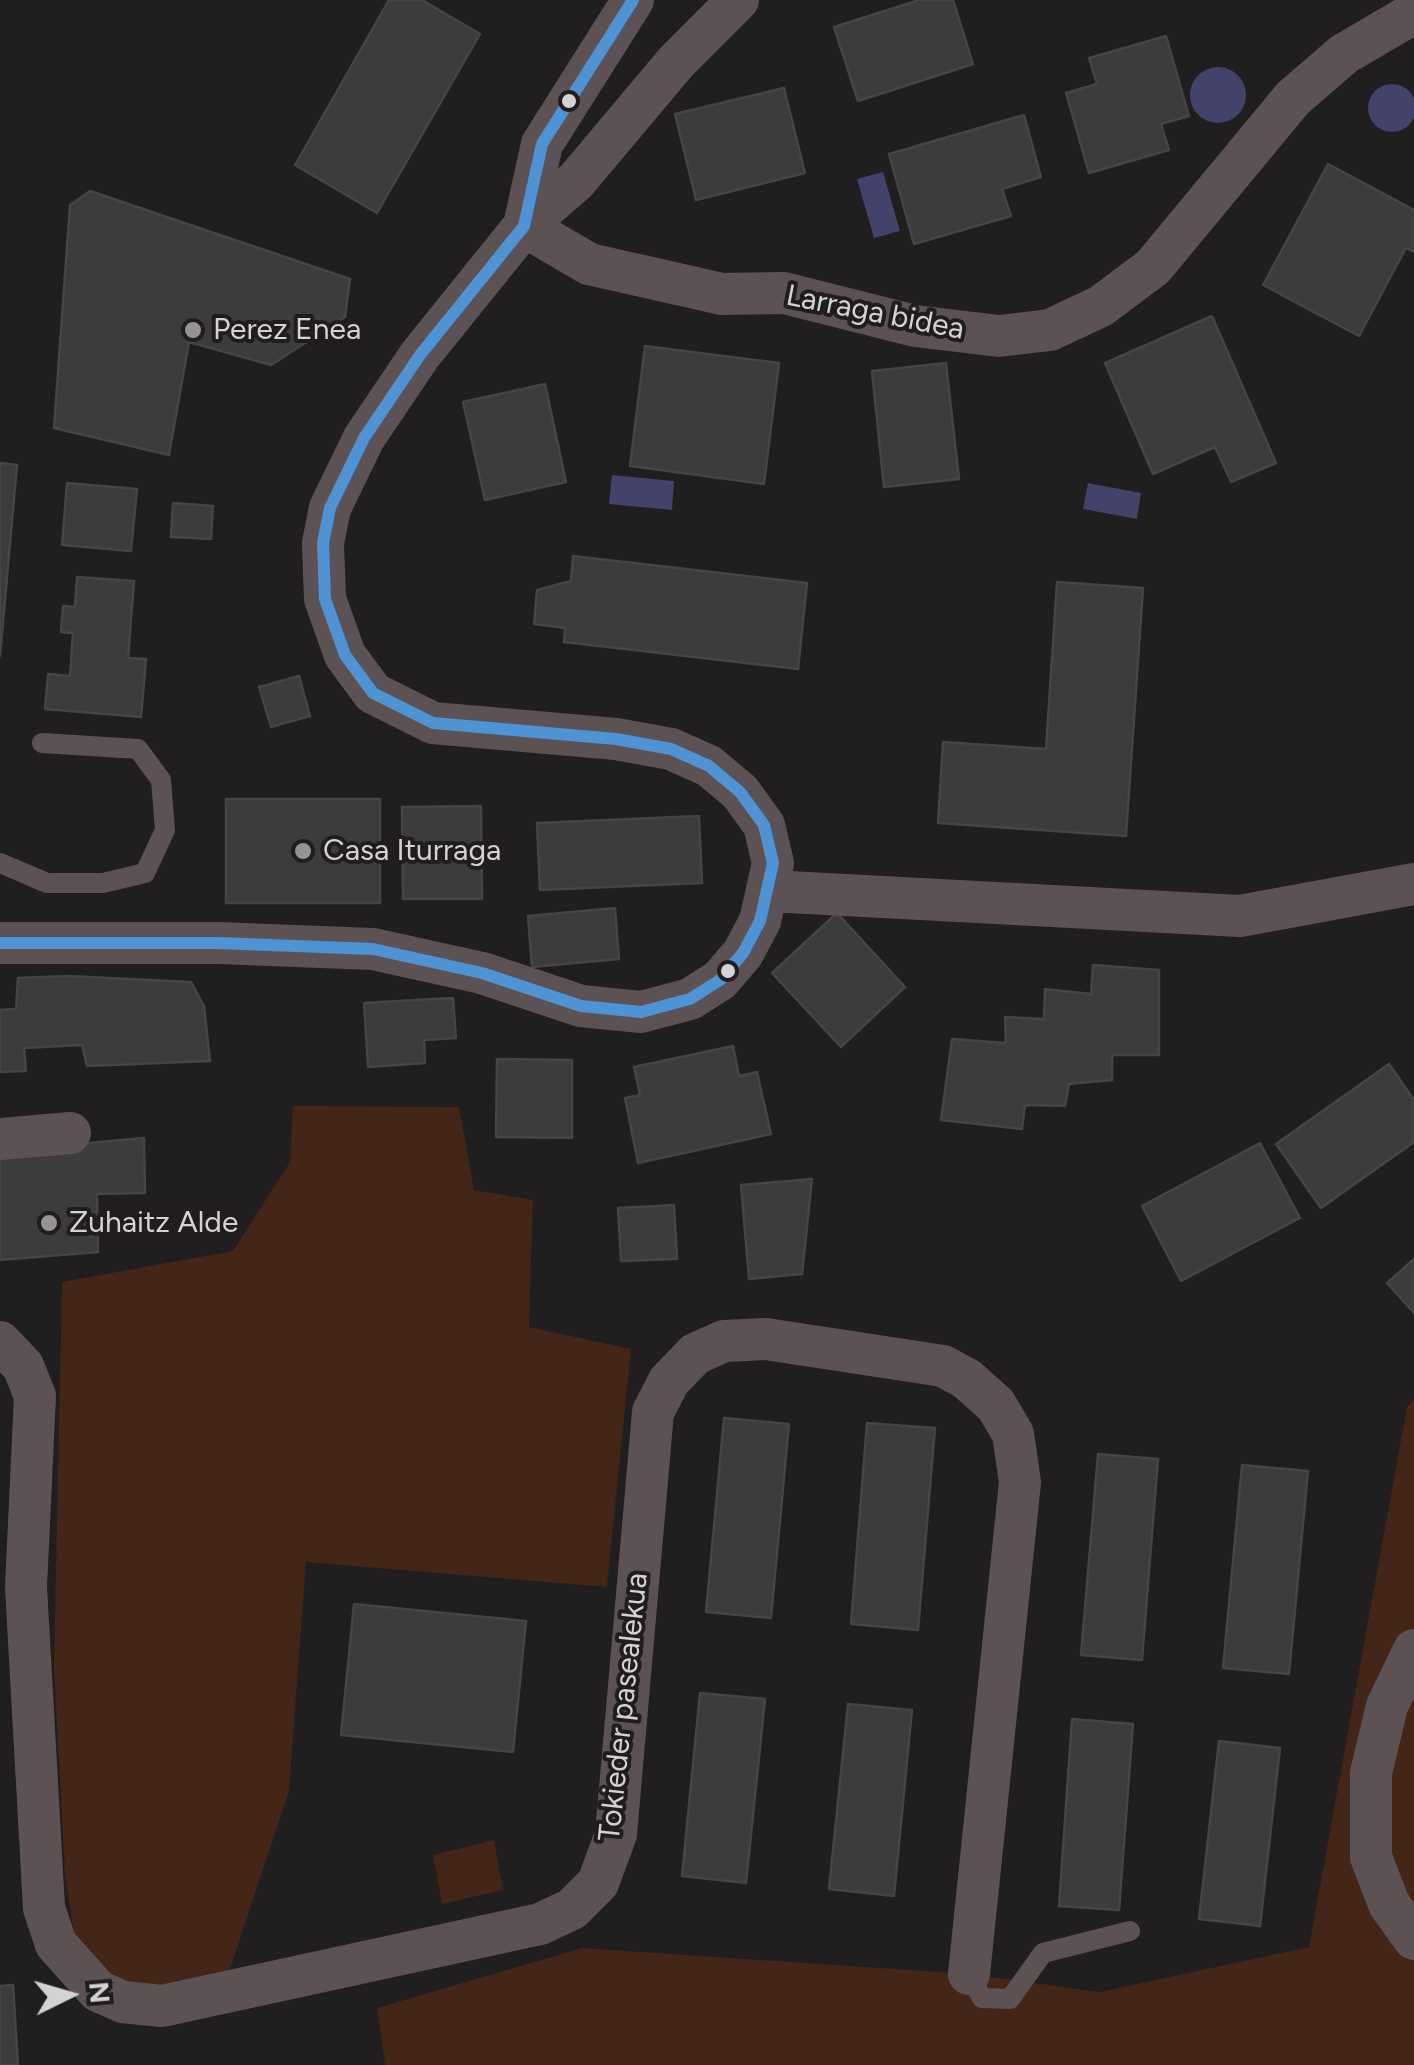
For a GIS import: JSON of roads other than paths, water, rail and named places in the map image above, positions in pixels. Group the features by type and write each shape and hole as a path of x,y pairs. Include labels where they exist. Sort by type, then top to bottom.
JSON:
{"street":[{"path":"524,226 542,144 633,0"},
{"path":"0,944 218,943 373,950 482,973 582,1006 641,1012 690,1000 720,980 743,954 770,891 772,863 764,825 740,792 709,766 671,748 616,739 434,723 372,693 345,654 325,599 323,543 330,508 364,438 420,355 524,226 576,180 676,62 738,0"},
{"name":"Larraga bidea","path":"524,226 589,264 722,294 784,293 916,326 999,336 1050,330 1101,306 1153,267 1294,98 1344,54 1414,13"},
{"path":"770,891 1240,916 1414,884"},
{"path":"0,1140 70,1133"},
{"name":"Tokieder pasealekua","path":"0,1342 24,1366 34,1396 26,1587 44,1908 56,1944 98,1990 123,2002 162,2006 540,1924 572,1909 598,1883 616,1834 653,1412 669,1381 695,1354 724,1341 766,1339 943,1366 967,1379 996,1405 1013,1434 1020,1482 969,1974"},
{"path":"1414,1650 1388,1706 1371,1773 1371,1857 1389,1904 1414,1939"}],"lane":[{"path":"0,863 47,883 103,882 145,873 165,830 161,780 138,749 42,743"},
{"path":"969,1974 982,1998 1010,1999 1043,1953 1130,1931"}],"place":[{"name":"Perez Enea","path":"193,330"},
{"name":"Casa Iturraga","path":"303,851"},
{"name":"Zuhaitz Alde","path":"49,1223"}]}
